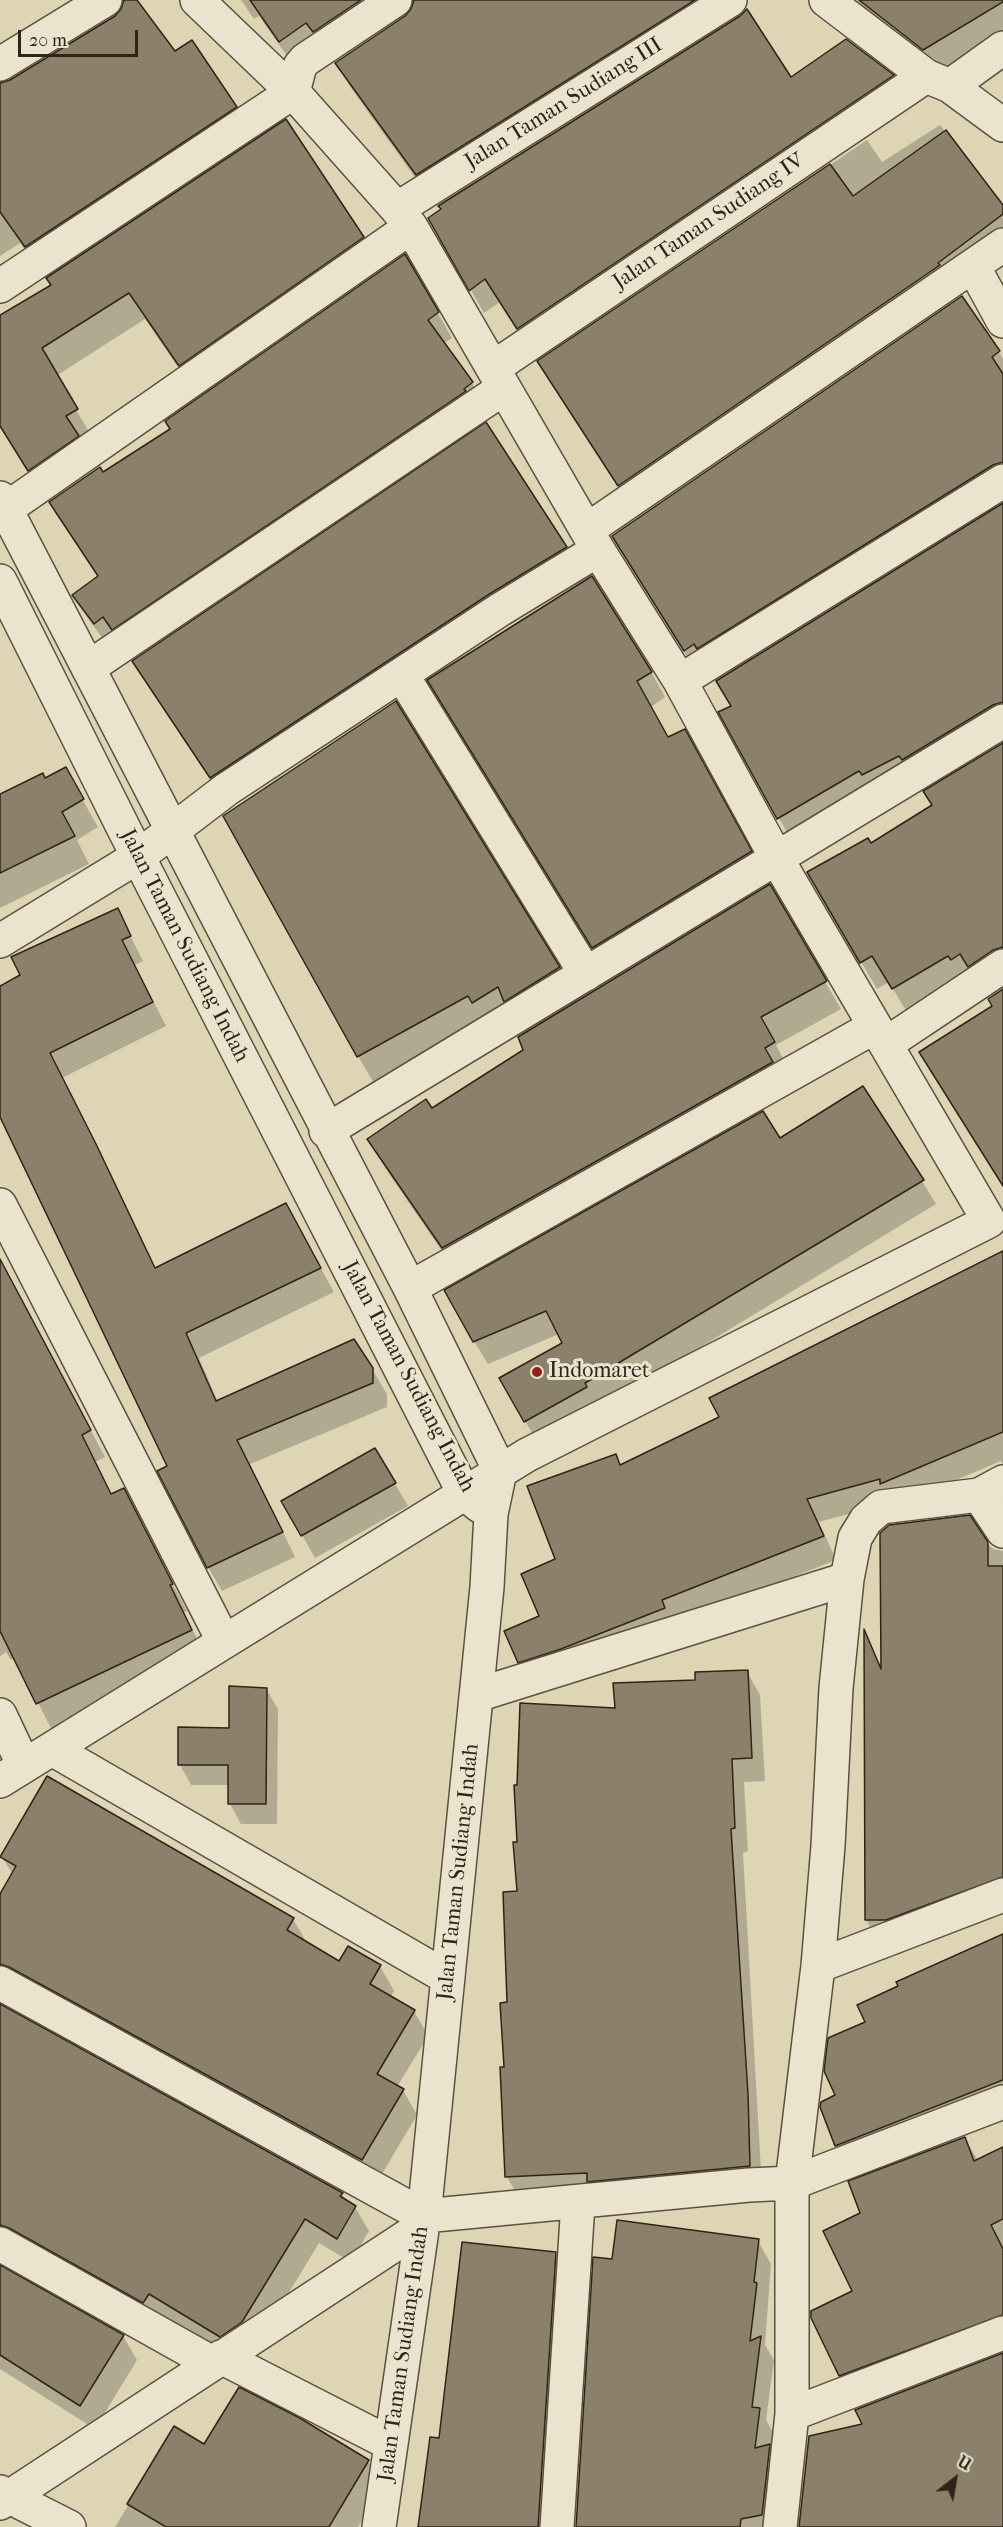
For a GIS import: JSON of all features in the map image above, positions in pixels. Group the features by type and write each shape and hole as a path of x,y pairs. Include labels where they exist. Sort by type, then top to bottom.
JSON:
{"street":[{"path":"0,64 105,0"},
{"path":"0,1715 12,1774 537,1450 996,1218 880,1035 777,859 680,681 593,540 404,218 293,92 197,0"},
{"path":"0,286 293,92 300,66 305,60 395,0"},
{"name":"Jalan Taman Sudiang III","path":"3,504 404,218 730,0"},
{"path":"826,0 1003,125"},
{"name":"Jalan Taman Sudiang IV","path":"88,668 498,378 938,81 1003,48"},
{"path":"0,941 139,856 227,789 501,609 593,540 1003,245"},
{"path":"973,266 1003,321"},
{"path":"680,681 1003,482"},
{"path":"3,504 326,1131 410,1288 500,1471 491,1514"},
{"name":"Jalan Taman Sudiang Indah","path":"0,581 464,1493 491,1514 488,1587 424,2221 379,2527"},
{"path":"402,675 586,974"},
{"path":"326,1131 1003,721"},
{"path":"410,1288 880,1035 1003,966"},
{"path":"0,1205 224,1642"},
{"path":"780,2527 792,2414 792,2183 819,1966 836,1688 855,1538 858,1530 873,1512 881,1507 991,1488 1003,1531"},
{"path":"477,1695 848,1579"},
{"path":"51,1749 448,1978"},
{"path":"819,1966 1003,1895"},
{"path":"0,1983 424,2221"},
{"path":"3,2497 217,2360 424,2221 749,2184 792,2183 1003,2102"},
{"path":"558,2527 578,2202"},
{"path":"0,2244 217,2360 391,2444"},
{"path":"792,2414 1003,2333"},
{"path":"3,2497 69,2527"}],"building":[{"path":"124,0 137,0 175,51 192,40 237,107 25,247 0,212 0,83 10,80 115,16"},
{"path":"250,0 361,0 313,32 306,23 279,42"},
{"path":"414,0 695,0 416,175 335,63 405,16"},
{"path":"859,0 1003,0 1003,2 923,50"},
{"path":"747,9 791,77 846,39 894,75 517,329 485,279 469,291 428,218 441,209 438,206 740,16"},
{"path":"286,119 364,237 179,366 129,293 42,348 78,409 66,416 79,436 28,471 0,426 0,315 51,285 46,278"},
{"path":"946,130 1003,205 1003,214 938,263 940,265 618,486 537,361 830,164 853,196"},
{"path":"405,254 439,312 428,320 473,382 464,389 466,391 112,630 103,617 94,624 72,595 98,576 49,502 100,467 103,472 170,429 165,421"},
{"path":"962,296 1000,351 992,357 1003,374 1003,462 993,465 697,649 694,644 684,651 612,536"},
{"path":"486,422 567,547 491,593 210,778 132,661"},
{"path":"1003,503 1003,702 993,705 902,760 899,756 862,775 859,771 777,819 718,712 731,706 716,681"},
{"path":"592,576 652,672 637,681 668,737 685,729 752,851 592,948 427,680"},
{"path":"396,701 560,967 504,1002 498,987 472,1003 468,996 357,1057 223,816"},
{"path":"1003,743 1003,947 993,950 968,967 960,954 951,960 948,956 892,989 872,956 860,963 807,872 868,838 871,843 932,805 923,791"},
{"path":"66,767 84,799 62,812 75,836 0,873 0,794 43,773 45,778"},
{"path":"770,884 827,981 761,1017 775,1042 765,1048 773,1062 442,1248 367,1139 426,1099 432,1108 523,1050 518,1037"},
{"path":"118,908 131,936 122,940 153,1002 50,1053 155,1268 286,1203 321,1268 186,1333 216,1401 354,1339 373,1368 373,1383 237,1440 283,1532 207,1568 157,1471 167,1466 0,1117 0,986 20,975 11,957"},
{"path":"1003,989 1003,1186 919,1052 992,1006 988,999"},
{"path":"863,1086 924,1180 585,1383 587,1387 524,1422 499,1378 562,1343 546,1311 473,1342 444,1290 763,1111 780,1138"},
{"path":"1003,1251 1003,1432 880,1484 880,1479 807,1499 824,1536 662,1600 665,1608 561,1649 518,1663 504,1631 539,1616 521,1574 555,1559 527,1486 616,1454 620,1465 719,1417 709,1398"},
{"path":"0,1259 91,1430 82,1435 111,1494 124,1488 173,1584 170,1585 192,1630 36,1704 0,1631"},
{"path":"375,1448 396,1483 301,1536 281,1501"},
{"path":"970,1515 988,1542 988,1566 1003,1566 1003,1877 886,1920 865,1920 864,1629 881,1669 880,1533 889,1525"},
{"path":"748,1670 752,1758 732,1759 735,1828 731,1829 748,2094 750,2166 587,2182 587,2173 505,2177 500,2067 504,2067 500,2003 507,2002 503,1892 517,1891 513,1842 517,1842 514,1785 517,1785 520,1703 615,1708 613,1683 695,1680 695,1672"},
{"path":"229,1686 267,1688 266,1804 228,1804 228,1765 178,1765 178,1727 229,1728"},
{"path":"47,1776 294,1918 287,1930 339,1961 348,1946 381,1965 370,1984 415,2010 377,2074 404,2089 362,2160 0,1964 0,1894 16,1866 0,1857"},
{"path":"1003,1934 1003,2080 835,2146 820,2107 821,2102 835,2095 824,2071 828,2038 865,2022 857,2005 898,1986 896,1982"},
{"path":"0,2004 343,2193 340,2196 356,2206 337,2239 305,2219 242,2322 220,2337 149,2294 143,2303 0,2225"},
{"path":"965,2137 974,2161 1003,2147 1003,2219 991,2225 1003,2249 1003,2315 839,2376 811,2318 811,2311 852,2291 823,2231 860,2213 848,2181"},
{"path":"617,2220 759,2239 754,2282 757,2283 750,2341 761,2336 752,2407 760,2408 755,2448 770,2444 762,2515 741,2519 740,2527 576,2527 593,2257 612,2259"},
{"path":"462,2242 556,2252 538,2527 418,2527 430,2437 439,2438"},
{"path":"0,2265 124,2335 80,2406 0,2355"},
{"path":"1003,2353 1003,2527 799,2527 809,2436 862,2424 855,2410"},
{"path":"239,2387 298,2417 369,2460 329,2527 166,2527 127,2504 174,2426 204,2444"}],"place":[{"name":"Indomaret","path":"537,1372"}]}
